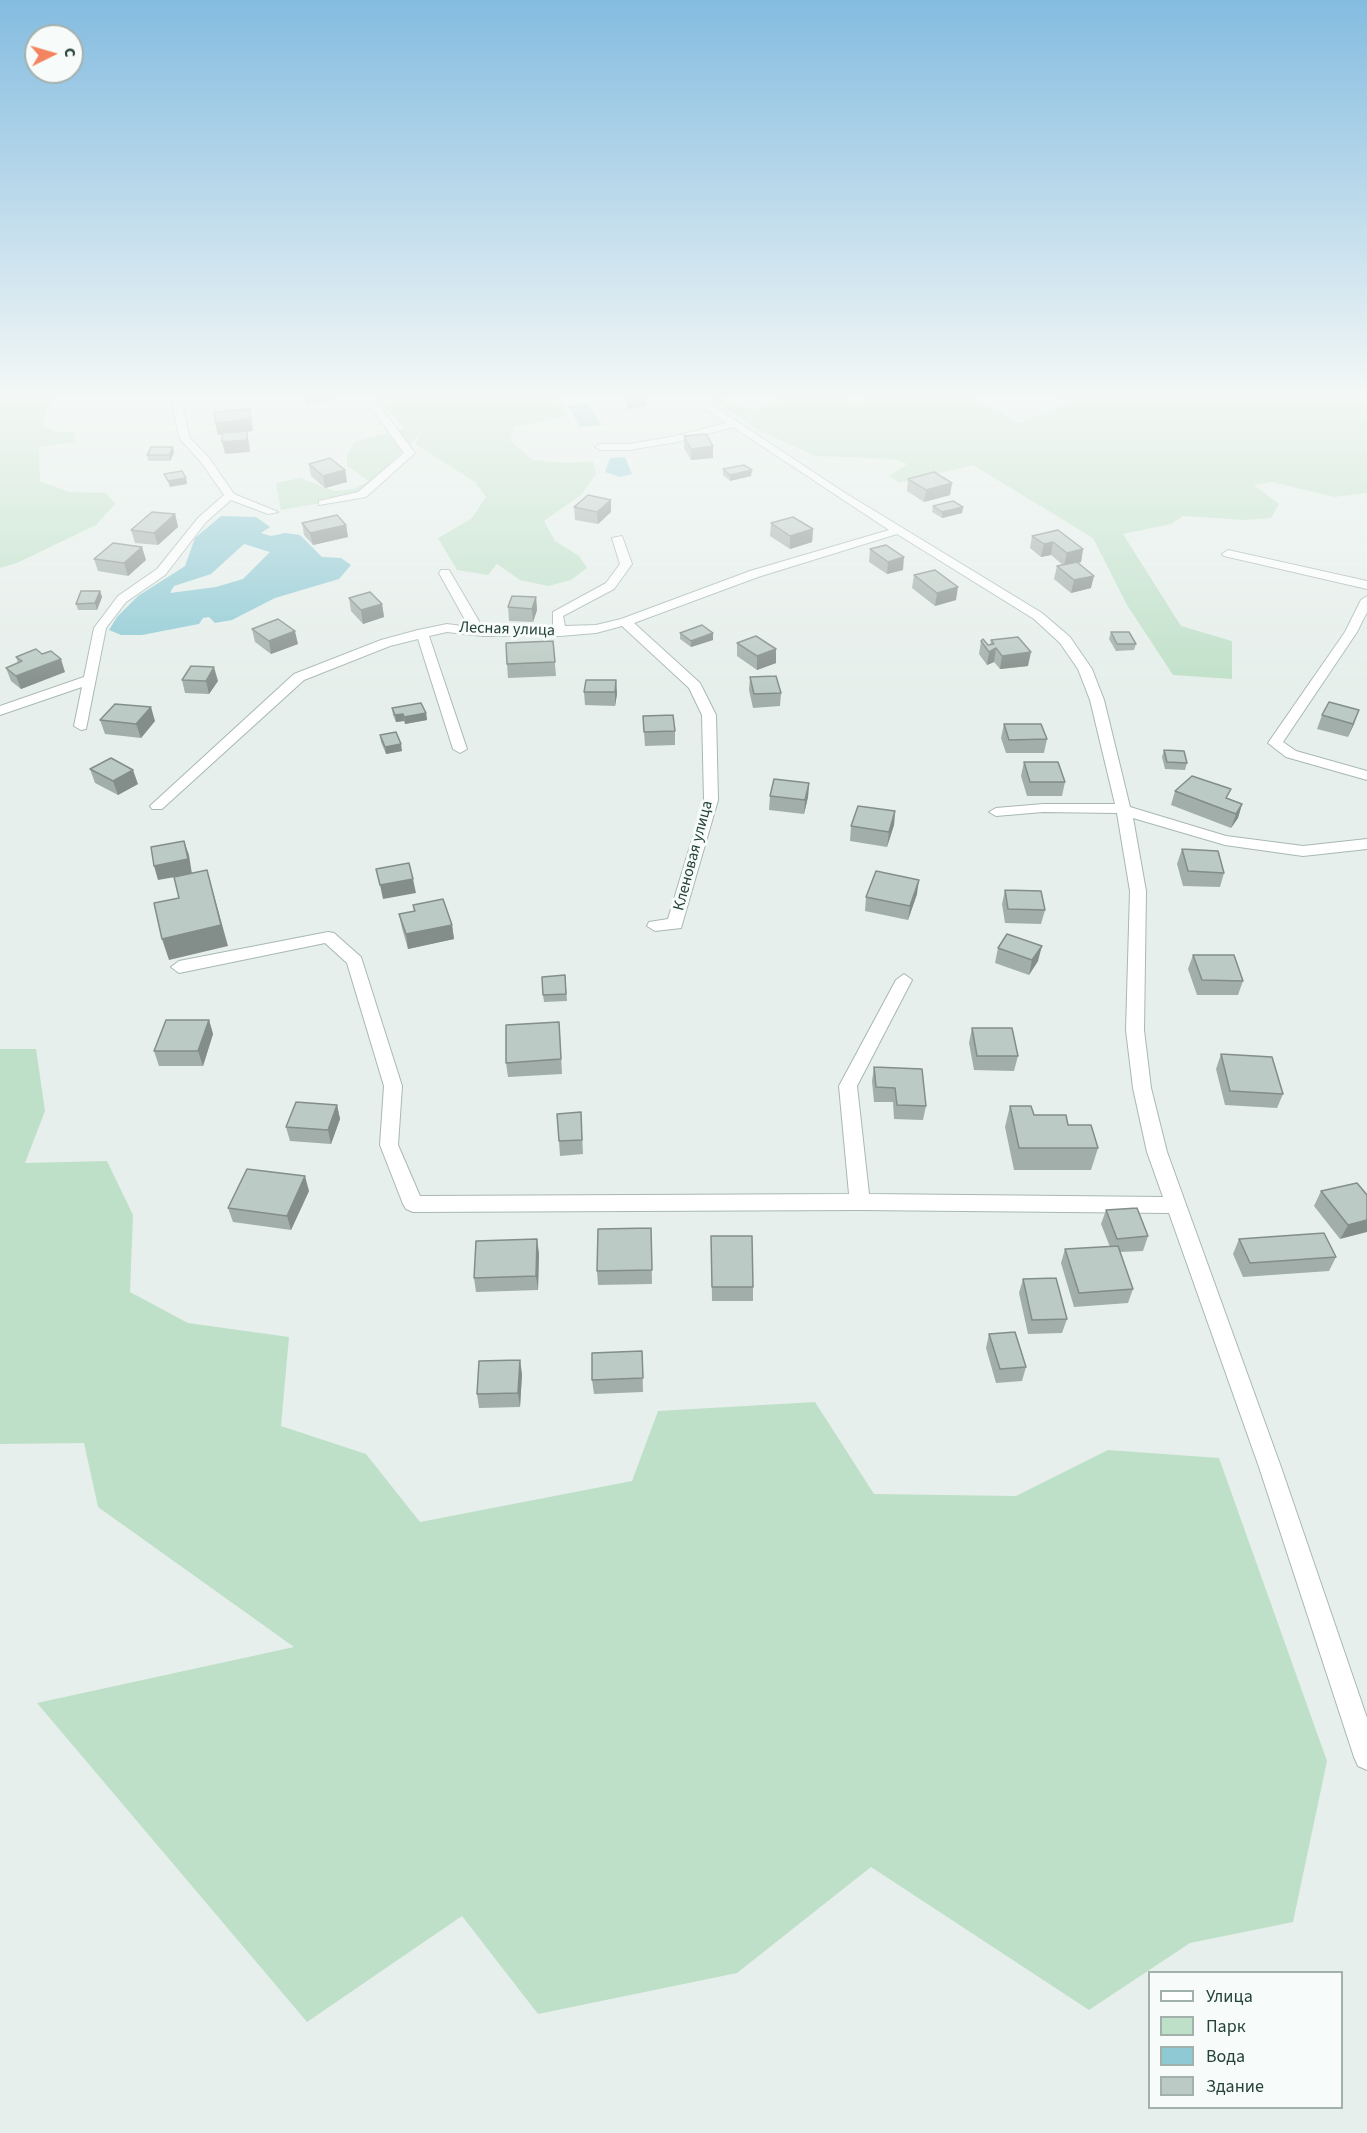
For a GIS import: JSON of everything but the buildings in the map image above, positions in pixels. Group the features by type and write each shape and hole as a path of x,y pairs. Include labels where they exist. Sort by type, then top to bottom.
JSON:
{"street":[{"path":"81,726 92,679 100,627 122,598 161,572 202,520 229,497"},
{"path":"231,497 272,512"},
{"path":"323,503 354,497"},
{"path":"848,497 1038,616 1065,640 1085,669 1097,700 1124,809 1138,891 1135,1030 1142,1088 1157,1152 1270,1467 1367,1757"},
{"name":"Лесная улица","path":"157,806 299,677 386,643 447,628 483,632 560,632 596,629 625,622 754,574 900,530"},
{"path":"560,632 557,615 610,586 626,564 618,538"},
{"path":"1228,554 1367,585"},
{"path":"445,573 472,617 477,630"},
{"path":"1367,600 1351,632 1275,743 1291,754 1367,776"},
{"name":"Кленовая улица","path":"625,622 695,686 709,715 711,800 675,924 655,927"},
{"path":"422,633 460,748"},
{"path":"0,711 92,679"},
{"path":"996,812 1043,808 1124,809 1162,823 1225,840 1303,851 1367,844"},
{"path":"179,967 328,938 355,961 393,1086 388,1146 413,1204 860,1202 1175,1205"},
{"path":"860,1202 848,1086 904,980"}],"green space":[{"path":"0,497 109,497 115,504 96,525 17,563 0,568"},
{"path":"279,497 349,497 344,499 281,510"},
{"path":"486,497 579,497 544,521 555,541 579,556 587,568 571,580 548,586 520,580 497,564 488,575 457,570 438,538 471,519"},
{"path":"1025,497 1269,497 1279,504 1271,518 1245,520 1183,516 1171,524 1123,534 1181,626 1232,641 1232,679 1173,675 1127,605 1093,538"},
{"path":"0,1049 36,1049 45,1111 25,1163 107,1161 133,1215 130,1292 188,1323 289,1337 281,1426 366,1454 420,1522 632,1481 658,1411 815,1402 874,1494 1016,1496 1108,1450 1219,1458 1327,1761 1293,1922 1190,1943 1089,2010 871,1867 737,1973 538,2014 462,1916 307,2022 37,1703 294,1647 98,1507 84,1443 0,1444"}],"water":[{"path":"221,516 256,517 270,527 261,533 271,536 285,533 300,535 322,557 341,558 351,565 339,579 275,598 232,620 215,623 209,617 203,618 199,624 142,635 121,635 109,630 117,617 138,596 185,566 195,538","holes":["244,544 270,552 243,579 216,587 170,593 174,586 211,574"]}]}
